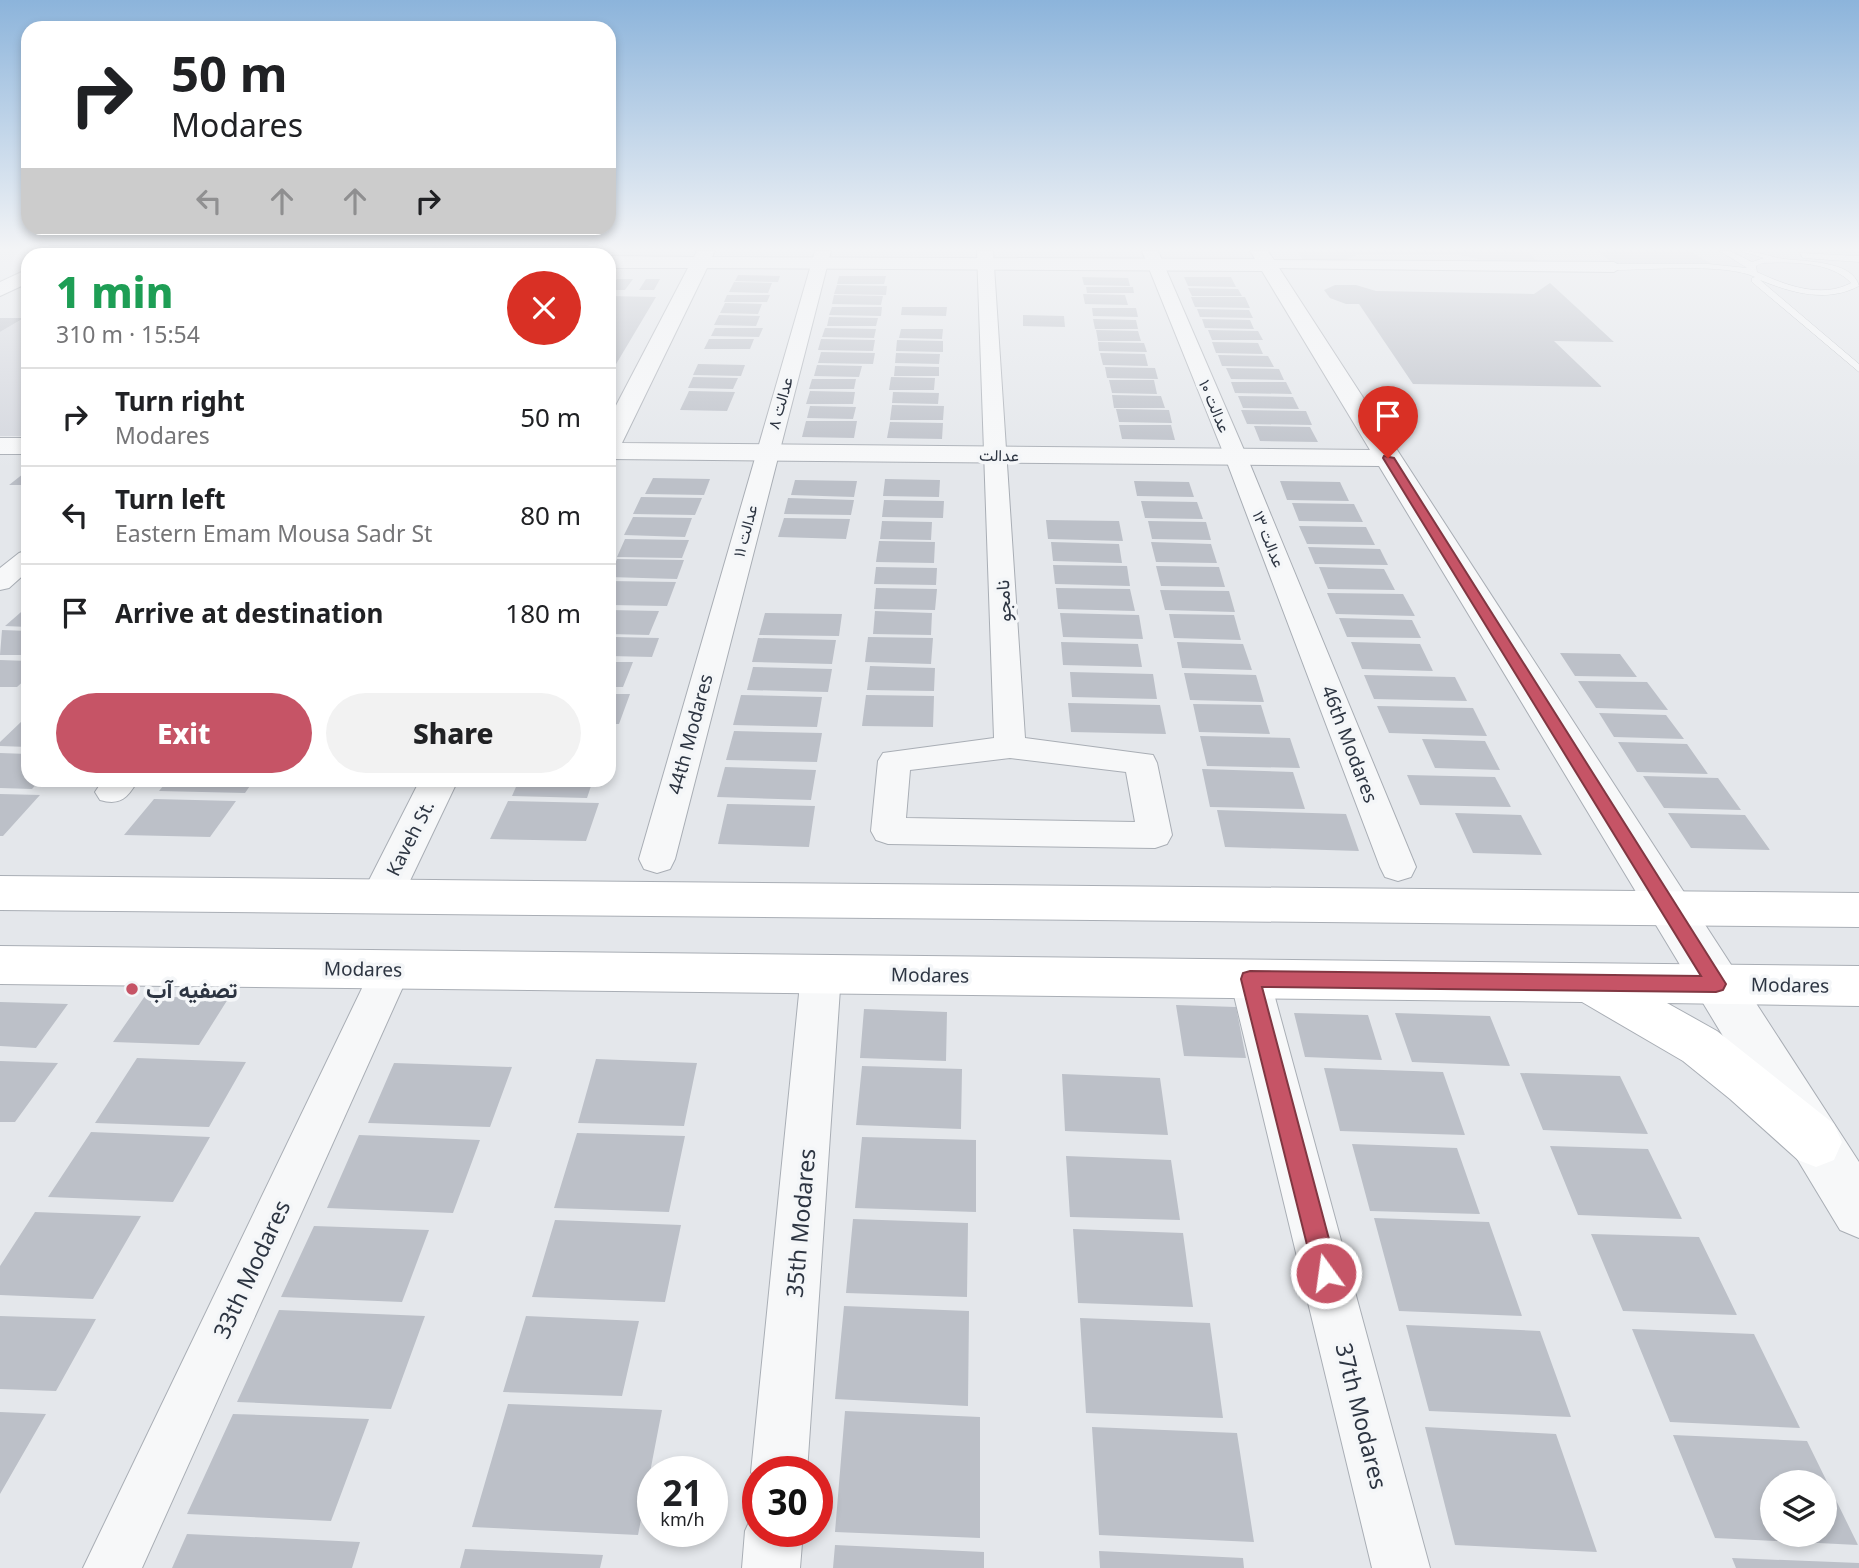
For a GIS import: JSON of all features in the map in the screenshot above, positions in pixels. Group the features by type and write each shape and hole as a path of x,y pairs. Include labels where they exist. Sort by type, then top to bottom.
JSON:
{"main road":[{"path":"0,893 1859,910"},
{"name":"Modares","path":"0,965 1859,986"},
{"path":"1587,982 1700,1046 1816,1142"}],"street":[{"path":"616,417 667,324"},
{"name":"عدالت ۸","path":"766,453 802,324"},
{"name":"نامجو","path":"989,324 1010,747"},
{"name":"عدالت ۱۰","path":"1181,324 1236,457"},
{"path":"1305,324 1859,1211"},
{"path":"0,446 21,446"},
{"name":"عدالت","path":"616,451 1388,458"},
{"name":"عدالت ۱۱","path":"723,610 766,453"},
{"name":"عدالت ۱۳","path":"1236,457 1302,622"},
{"path":"0,582 21,564"},
{"name":"44th Modares","path":"657,859 723,610"},
{"name":"46th Modares","path":"1302,622 1398,867"},
{"path":"1010,747 1141,763 1155,835 888,831 894,761 1010,747"},
{"name":"Kaveh St.","path":"382,896 436,787"},
{"name":"33th Modares","path":"112,1568 391,969"},
{"name":"35th Modares","path":"780,1456 821,974"},
{"name":"37th Modares","path":"1250,979 1401,1568"},
{"path":"771,1568 773,1547"}],"lane":[{"path":"1806,324 1859,369"}],"shaded area":[{"path":"14,324 21,324 21,436 0,436 0,332"}],"building":[{"path":"0,324 13,324 0,332"},
{"path":"616,324 640,324 616,364"},
{"path":"714,324 757,324 756,326"},
{"path":"827,324 876,324 876,326"},
{"path":"1065,324 1065,327 1023,326"},
{"path":"1094,324 1137,324 1138,329 1095,329"},
{"path":"1204,324 1252,324 1254,329 1205,328"},
{"path":"1373,324 1595,324 1614,342 1554,341 1602,387 1413,384"},
{"path":"715,328 763,328 759,337 711,336"},
{"path":"825,328 876,329 874,338 822,337"},
{"path":"901,329 943,329 942,339 899,338"},
{"path":"1096,330 1138,331 1141,341 1098,341"},
{"path":"1208,330 1258,331 1263,340 1212,340"},
{"path":"709,339 754,339 750,349 704,349"},
{"path":"821,339 875,340 873,351 818,350"},
{"path":"897,340 943,341 943,352 896,351"},
{"path":"1098,342 1144,343 1147,352 1099,351"},
{"path":"1212,342 1258,343 1263,354 1216,353"},
{"path":"821,352 875,353 873,364 818,363"},
{"path":"896,353 940,354 939,364 895,363"},
{"path":"1100,353 1145,354 1148,366 1103,365"},
{"path":"1218,355 1268,356 1274,367 1222,366"},
{"path":"698,364 745,365 741,376 693,375"},
{"path":"817,365 862,366 859,377 814,376"},
{"path":"895,366 939,367 939,376 894,376"},
{"path":"1105,367 1155,368 1158,379 1107,378"},
{"path":"1226,368 1279,369 1284,380 1231,379"},
{"path":"693,377 738,378 733,389 688,388"},
{"path":"891,377 935,378 934,390 889,390"},
{"path":"812,379 856,379 854,389 809,389"},
{"path":"1109,380 1154,380 1157,394 1112,393"},
{"path":"1231,382 1286,382 1292,394 1235,393"},
{"path":"689,391 735,392 727,411 680,410"},
{"path":"810,391 855,392 853,404 806,404"},
{"path":"893,392 939,393 938,404 892,403"},
{"path":"1112,395 1161,396 1165,408 1114,408"},
{"path":"1238,396 1293,397 1299,409 1243,408"},
{"path":"892,405 944,406 943,420 890,420"},
{"path":"810,406 856,407 853,419 807,418"},
{"path":"1116,409 1169,410 1172,423 1119,422"},
{"path":"1241,410 1306,411 1312,425 1247,424"},
{"path":"806,421 857,421 854,438 802,437"},
{"path":"890,422 943,423 942,439 887,438"},
{"path":"1119,425 1171,425 1175,440 1122,439"},
{"path":"1254,426 1310,427 1318,442 1260,441"},
{"path":"21,476 21,485 9,485"},
{"path":"653,478 710,479 704,495 645,494"},
{"path":"885,479 940,480 939,497 883,496"},
{"path":"795,480 857,481 854,497 791,495"},
{"path":"1134,481 1189,482 1194,497 1137,496"},
{"path":"1280,481 1340,482 1349,501 1287,500"},
{"path":"641,497 702,498 695,515 633,514"},
{"path":"788,498 854,500 851,515 784,514"},
{"path":"884,500 944,501 943,518 882,517"},
{"path":"1141,501 1197,502 1203,519 1145,518"},
{"path":"1292,503 1354,504 1363,522 1299,521"},
{"path":"633,517 692,518 685,537 624,535"},
{"path":"784,518 850,519 846,539 778,537"},
{"path":"1046,520 1119,521 1123,541 1048,539"},
{"path":"882,521 932,522 931,540 880,539"},
{"path":"1148,521 1206,522 1211,540 1152,539"},
{"path":"1299,526 1366,527 1375,545 1307,544"},
{"path":"625,539 689,540 682,558 617,557"},
{"path":"879,541 935,542 934,563 876,562"},
{"path":"1051,542 1119,544 1122,563 1053,561"},
{"path":"1151,542 1211,544 1217,563 1156,562"},
{"path":"1308,547 1380,549 1388,565 1315,564"},
{"path":"617,559 684,560 677,579 616,577"},
{"path":"1053,565 1127,566 1130,586 1055,584"},
{"path":"1156,566 1219,567 1225,587 1161,586"},
{"path":"876,567 937,568 936,585 874,584"},
{"path":"1319,567 1384,569 1395,590 1328,589"},
{"path":"616,581 676,582 667,606 616,605"},
{"path":"876,588 937,589 935,610 874,609"},
{"path":"1056,588 1130,589 1135,611 1058,609"},
{"path":"1160,590 1229,591 1235,612 1165,610"},
{"path":"1327,593 1403,594 1415,616 1336,614"},
{"path":"616,610 659,611 649,635 616,634"},
{"path":"875,611 932,613 931,635 873,634"},
{"path":"21,612 21,627 5,626"},
{"path":"765,613 842,614 839,636 759,635"},
{"path":"1060,613 1139,615 1143,639 1063,637"},
{"path":"1169,614 1234,615 1241,640 1174,638"},
{"path":"1339,618 1412,620 1421,638 1347,637"},
{"path":"2,630 21,631 21,655 0,655"},
{"path":"616,637 659,638 652,657 616,656"},
{"path":"868,637 933,638 931,664 865,662"},
{"path":"758,638 836,640 832,664 752,662"},
{"path":"1061,642 1138,644 1142,667 1063,665"},
{"path":"1177,642 1243,644 1252,670 1182,668"},
{"path":"1351,642 1420,644 1433,671 1362,669"},
{"path":"1560,653 1620,654 1637,677 1575,676"},
{"path":"0,660 21,661 21,683 17,687 0,687"},
{"path":"616,662 633,662 623,687 616,687"},
{"path":"870,666 935,668 934,691 867,690"},
{"path":"753,667 832,669 828,692 747,690"},
{"path":"1070,672 1153,674 1157,699 1072,697"},
{"path":"1184,673 1256,675 1264,702 1190,700"},
{"path":"1364,675 1455,677 1467,701 1374,699"},
{"path":"1578,681 1647,682 1668,710 1596,708"},
{"path":"616,694 630,694 619,724 616,724"},
{"path":"741,695 822,697 817,727 733,725"},
{"path":"866,695 934,696 933,727 862,726"},
{"path":"1068,703 1160,705 1166,734 1071,732"},
{"path":"1193,704 1261,705 1270,734 1199,732"},
{"path":"1377,706 1473,708 1487,736 1389,733"},
{"path":"1599,713 1666,715 1684,739 1614,737"},
{"path":"21,722 21,747 0,746 0,742"},
{"path":"734,731 822,733 817,762 726,760"},
{"path":"1200,736 1290,738 1300,768 1207,766"},
{"path":"1422,739 1485,741 1500,770 1435,768"},
{"path":"1618,742 1687,744 1708,774 1637,772"},
{"path":"0,753 21,754 21,787 34,787 0,788"},
{"path":"725,767 816,770 811,800 717,797"},
{"path":"1202,769 1293,772 1305,809 1210,807"},
{"path":"1407,775 1495,777 1511,807 1420,805"},
{"path":"1643,776 1718,778 1741,810 1664,808"},
{"path":"162,787 249,787 245,793 159,791"},
{"path":"516,787 591,787 587,798 512,796"},
{"path":"0,794 40,795 3,836 0,836"},
{"path":"154,799 236,801 210,837 124,835"},
{"path":"508,801 599,803 586,841 490,839"},
{"path":"727,804 815,806 809,847 718,844"},
{"path":"1217,810 1346,814 1359,851 1225,847"},
{"path":"1455,813 1521,815 1542,855 1473,853"},
{"path":"1668,813 1745,815 1770,850 1691,848"},
{"path":"145,996 228,999 199,1045 113,1042"},
{"path":"0,1002 68,1004 36,1048 0,1046"},
{"path":"1176,1005 1236,1007 1246,1058 1184,1056"},
{"path":"864,1009 947,1012 946,1061 860,1058"},
{"path":"1294,1013 1368,1015 1382,1060 1305,1057"},
{"path":"1395,1013 1490,1016 1510,1066 1412,1062"},
{"path":"137,1058 246,1062 209,1127 95,1123"},
{"path":"596,1059 697,1063 684,1126 578,1123"},
{"path":"0,1061 58,1063 15,1122 0,1122"},
{"path":"394,1063 512,1067 490,1127 368,1123"},
{"path":"862,1066 962,1069 961,1129 856,1125"},
{"path":"1324,1068 1443,1072 1465,1135 1340,1131"},
{"path":"1520,1073 1620,1076 1648,1134 1543,1130"},
{"path":"1062,1074 1160,1078 1168,1135 1065,1131"},
{"path":"91,1132 210,1137 173,1202 48,1197"},
{"path":"577,1133 685,1136 669,1212 554,1208"},
{"path":"359,1135 480,1140 453,1213 327,1208"},
{"path":"862,1137 976,1140 976,1212 855,1208"},
{"path":"1352,1144 1457,1148 1480,1214 1370,1211"},
{"path":"1550,1146 1648,1149 1682,1219 1578,1215"},
{"path":"1066,1156 1171,1160 1180,1220 1070,1217"},
{"path":"35,1212 141,1216 93,1299 0,1295 0,1266"},
{"path":"1374,1218 1489,1222 1522,1316 1399,1311"},
{"path":"853,1219 968,1223 967,1297 846,1293"},
{"path":"555,1220 681,1225 665,1302 532,1297"},
{"path":"314,1226 429,1230 402,1302 281,1297"},
{"path":"1073,1229 1183,1233 1193,1307 1078,1303"},
{"path":"1591,1234 1699,1237 1737,1315 1623,1311"},
{"path":"844,1306 969,1311 968,1406 835,1399"},
{"path":"279,1310 425,1316 391,1409 237,1402"},
{"path":"0,1316 96,1319 56,1391 0,1389"},
{"path":"526,1316 639,1321 622,1396 503,1392"},
{"path":"1080,1318 1210,1323 1223,1418 1086,1413"},
{"path":"1406,1325 1540,1331 1571,1417 1429,1411"},
{"path":"1632,1329 1754,1334 1800,1428 1670,1422"},
{"path":"508,1404 662,1410 653,1456 637,1456 637,1535 472,1527"},
{"path":"845,1411 980,1417 980,1538 835,1532"},
{"path":"0,1412 46,1414 0,1494"},
{"path":"233,1414 369,1419 331,1521 187,1514"},
{"path":"1092,1427 1237,1433 1254,1542 1099,1535"},
{"path":"1425,1427 1556,1434 1597,1552 1455,1545"},
{"path":"1673,1435 1807,1441 1821,1470 1760,1470 1760,1540 1715,1538"},
{"path":"1837,1502 1858,1545 1837,1544"},
{"path":"187,1534 360,1542 352,1568 172,1568"},
{"path":"835,1545 984,1552 984,1568 833,1568"},
{"path":"465,1549 603,1555 600,1568 460,1568"},
{"path":"1099,1551 1243,1558 1244,1568 1100,1568"},
{"path":"1732,1558 1859,1563 1859,1568 1736,1568"}],"place":[{"name":"تصفیه آب","path":"132,989"}],"route":[{"path":"1326,1273 1250,979 1716,984 1388,458"}]}
